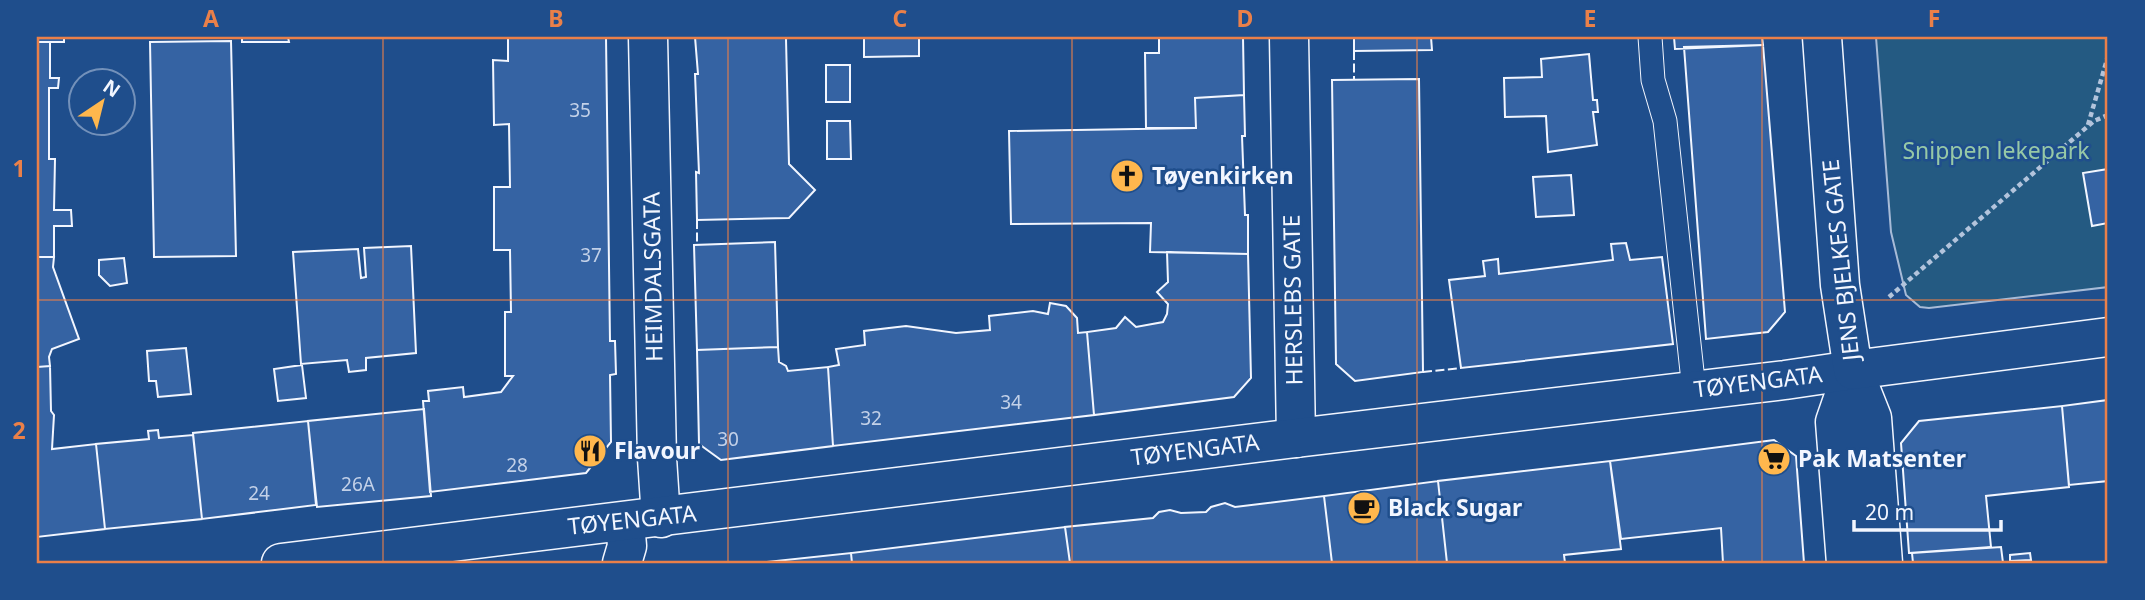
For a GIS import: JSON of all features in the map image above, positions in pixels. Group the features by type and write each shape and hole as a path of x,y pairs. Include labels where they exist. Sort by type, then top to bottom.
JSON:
{"street":[{"name":"HEIMDALSGATA","path":"622,563 627,546 643,520 657,457 648,37"},
{"name":"HERSLEBS GATE","path":"1289,37 1296,438"},
{"name":"JENS BJELKES GATE","path":"1822,37 1840,285 1853,370 1835,422 1846,563"},
{"name":"TØYENGATA","path":"281,563 1785,380 2108,337"},
{"path":"1853,370 1871,418 1883,563"}],"lane":[{"path":"1650,37 1653,80 1665,121 1694,390"}],"path":[{"path":"2087,128 2108,56"},
{"path":"1889,297 2094,121 2108,116"}],"green space":[{"name":"Snippen lekepark","path":"1876,37 2108,37 2108,287 1929,308 1920,307 1906,295 1891,232"}],"building":[{"path":"37,37 64,37 64,42 37,42"},
{"path":"242,37 288,37 289,42 242,42"},
{"path":"508,37 606,37 610,341 615,341 616,374 610,375 611,442 586,473 430,492 423,401 429,401 428,391 463,387 464,397 501,392 513,376 505,376 505,312 511,312 510,250 494,250 494,187 510,187 509,124 494,125 493,60 508,61"},
{"path":"695,37 788,37 789,164 815,190 789,218 697,220 696,172 699,173 695,74 698,74"},
{"path":"864,37 919,37 919,56 864,57"},
{"path":"1159,37 1243,37 1244,95 1195,98 1196,128 1146,128 1145,53 1159,53"},
{"path":"1354,37 1431,37 1432,50 1354,51"},
{"path":"1674,37 1762,37 1763,45 1675,49"},
{"path":"231,41 236,256 154,257 150,42"},
{"path":"37,42 50,42 50,78 59,78 58,88 49,88 49,159 55,159 54,210 71,210 72,226 54,226 54,257 37,257"},
{"path":"1763,45 1785,312 1768,332 1706,339 1684,47"},
{"path":"1589,54 1593,100 1597,100 1598,112 1593,112 1597,145 1548,152 1546,116 1505,117 1504,78 1542,77 1541,59"},
{"path":"826,65 850,65 850,102 826,102"},
{"path":"1419,79 1423,372 1355,381 1336,364 1332,80"},
{"name":"Tøyenkirken","path":"1244,95 1245,136 1242,136 1248,254 1150,252 1151,223 1011,224 1009,131 1196,128 1195,98"},
{"path":"827,121 850,121 851,159 827,159"},
{"path":"2108,169 2108,223 2092,226 2083,173"},
{"path":"1571,175 1574,215 1536,217 1533,177"},
{"path":"775,242 778,347 697,350 694,245"},
{"path":"1626,243 1630,260 1662,257 1673,344 1461,368 1449,280 1485,276 1483,261 1498,259 1499,274 1613,260 1611,244"},
{"path":"411,246 416,353 366,358 366,370 349,372 347,360 301,364 293,252 358,249 361,278 366,277 364,248"},
{"path":"1167,252 1248,254 1251,378 1234,397 1094,415 1087,332 1116,328 1125,317 1136,327 1163,322 1168,304 1157,292 1168,282"},
{"path":"37,257 54,257 53,267 79,339 52,349 50,366 37,367"},
{"path":"124,258 127,283 110,286 99,275 99,260"},
{"path":"1050,303 1066,306 1077,318 1078,333 1087,332 1094,415 833,446 828,367 839,365 836,349 865,345 864,331 906,326 956,333 990,330 989,316 1033,311 1048,314"},
{"path":"778,347 779,362 786,366 788,371 828,367 833,446 721,460 699,444 697,350"},
{"path":"186,348 191,394 158,397 156,381 149,381 147,351"},
{"path":"302,365 306,398 278,401 274,369"},
{"path":"50,366 51,411 54,415 52,449 96,444 105,529 37,537 37,367"},
{"path":"2108,400 2108,481 2069,485 2062,406"},
{"path":"2062,406 2069,487 1986,496 1991,547 1909,553 1901,443 1919,421"},
{"path":"424,409 431,496 317,507 308,421"},
{"path":"308,421 316,505 202,519 193,433"},
{"path":"158,430 159,438 193,435 202,519 105,529 96,444 149,439 148,431"},
{"path":"1774,440 1796,456 1804,563 1723,563 1721,528 1621,539 1610,461"},
{"path":"1610,461 1621,549 1564,555 1565,563 1447,563 1438,481"},
{"path":"1438,481 1447,563 1332,563 1324,496"},
{"path":"1324,496 1332,563 1070,563 1065,527 1153,518 1159,512 1170,510 1181,513 1206,512 1211,507 1225,503 1235,507"},
{"path":"1065,527 1070,563 852,563 851,553"},
{"path":"2001,547 2003,563 1913,563 1912,553"},
{"path":"851,553 852,563 758,563"},
{"path":"2030,553 2031,560 2010,561 2010,555"}],"fence":[{"path":"1354,51 1354,80"},
{"path":"697,220 697,245"},
{"path":"1423,372 1461,368"}],"place":[{"name":"Tøyenkirken","path":"1127,176"},
{"name":"Flavour","path":"590,451"},
{"name":"Pak Matsenter","path":"1774,459"},
{"name":"Black Sugar","path":"1364,508"}]}
